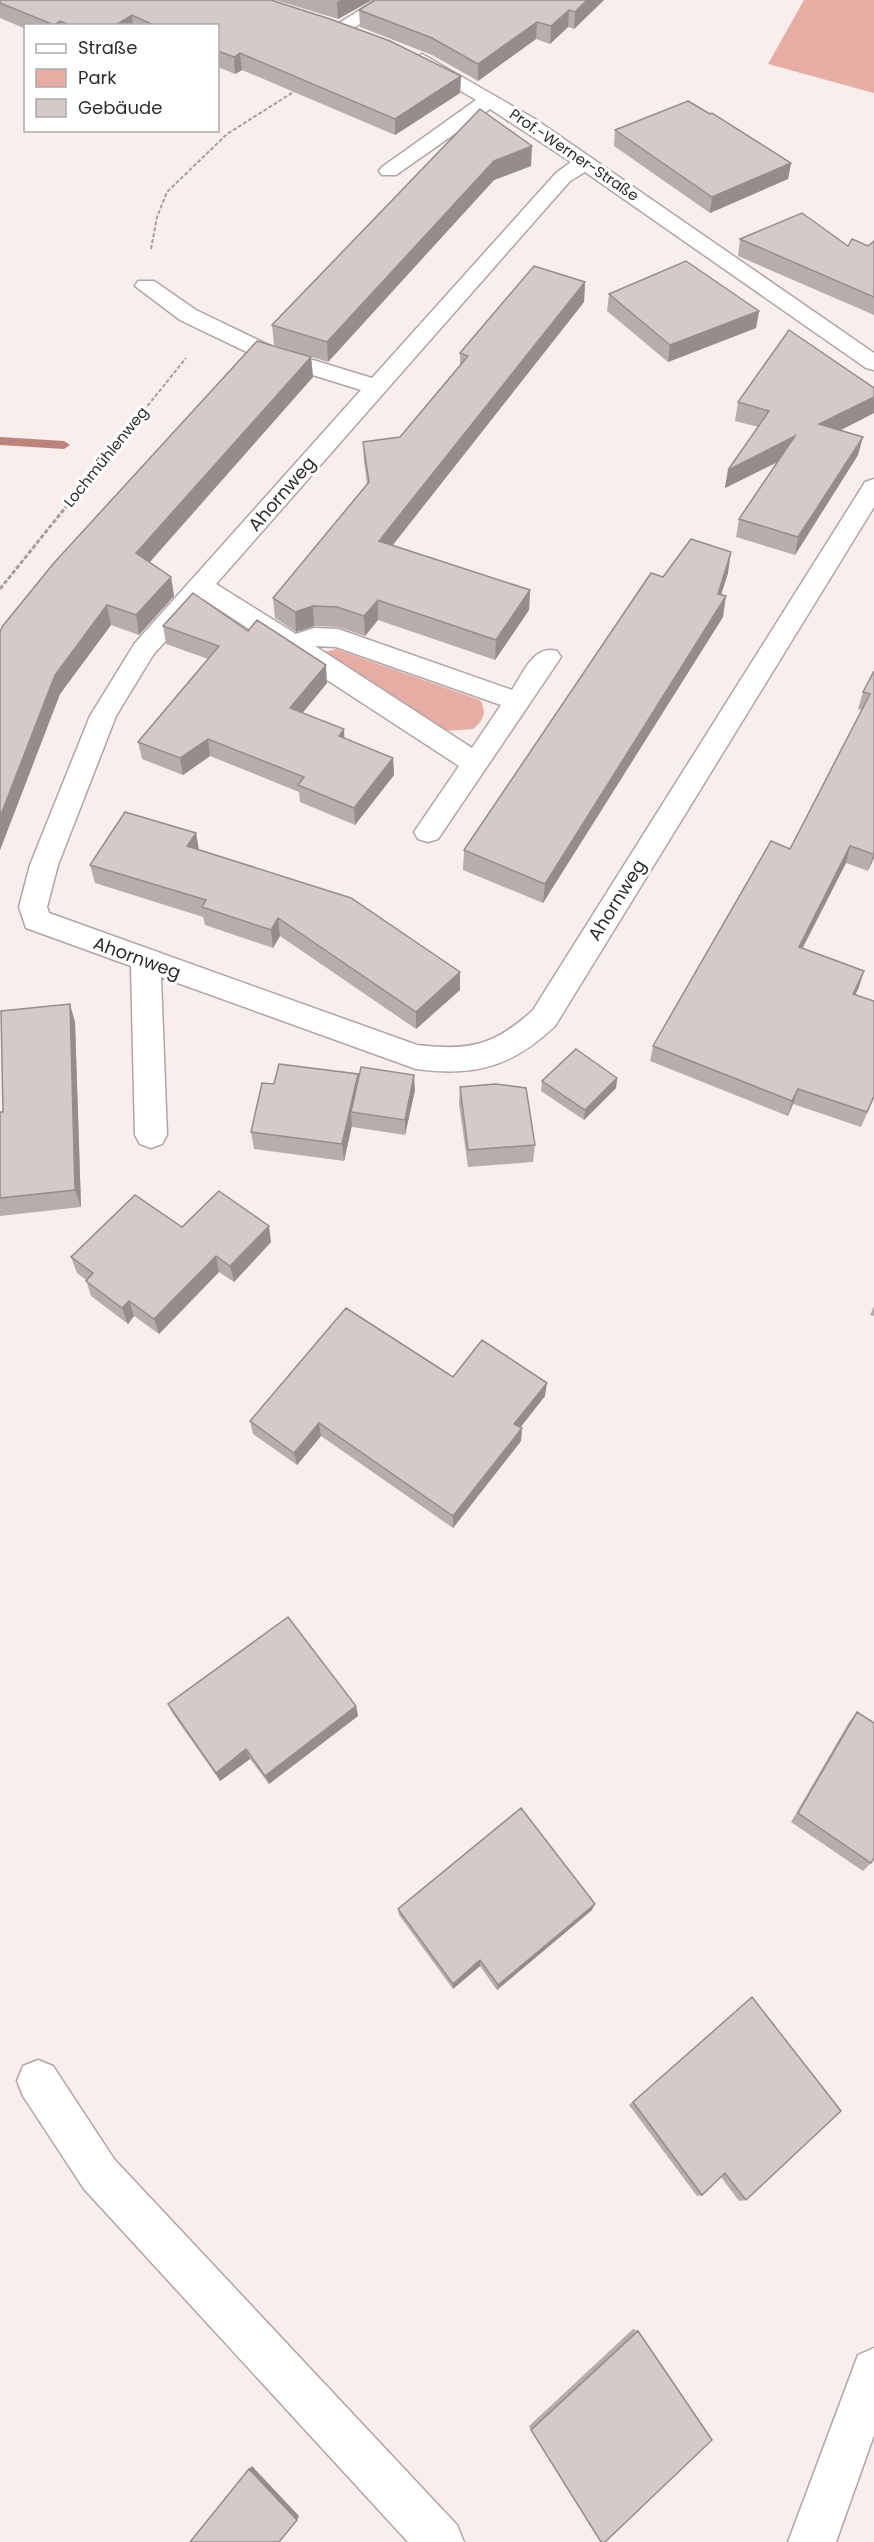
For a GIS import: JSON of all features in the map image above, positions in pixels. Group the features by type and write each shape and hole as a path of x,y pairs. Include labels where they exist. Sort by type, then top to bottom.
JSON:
{"street":[{"path":"340,28 390,0"},
{"path":"320,22 361,36"},
{"name":"Prof.-Werner-Straße","path":"403,53 452,75 492,100 586,162 874,363"},
{"path":"389,171 477,107 492,100"},
{"name":"Ahornweg","path":"586,162 563,177 144,649 103,717 44,865 33,907 36,920 416,1057 445,1062 498,1053 523,1040 544,1018 874,487"},
{"path":"146,286 188,315 269,354 376,387"},
{"path":"201,586 475,763"},
{"path":"293,644 314,637 338,639 516,701"},
{"path":"428,832 548,657"},
{"path":"146,961 151,1135"},
{"path":"38,2080 99,2174 440,2542"},
{"path":"812,2542 874,2371"}],"path":[{"path":"146,286 157,217 168,192 227,134 299,88"},
{"name":"Lochmühlenweg","path":"0,589 212,326"}],"green space":[{"path":"804,0 874,0 874,93 768,64"},
{"path":"336,649 480,700 484,712 482,719 473,729 446,731 325,652"}],"building":[{"path":"0,0 271,0 390,41 461,76 395,119 240,53 234,57 219,51 219,24 152,24 132,15 117,24 67,24 60,21 52,24 0,3"},
{"path":"375,0 587,0 575,12 569,10 551,26 537,22 478,64 432,38 359,10"},
{"path":"688,101 712,113 791,163 712,197 615,130"},
{"path":"480,109 532,146 494,161 327,342 272,325"},
{"path":"802,213 848,246 852,239 868,246 874,241 874,297 740,239"},
{"path":"686,261 759,311 670,345 609,294"},
{"path":"534,266 585,282 379,541 530,590 496,640 378,600 364,616 337,607 313,606 295,612 273,598 369,482 363,442 400,437 468,356 460,353"},
{"path":"789,330 874,388 874,397 819,424 863,437 798,537 739,519 795,436 728,470 769,411 738,402"},
{"path":"257,341 311,357 136,553 171,577 136,615 107,605 55,675 0,817 0,632 2,627 53,564"},
{"path":"691,539 731,552 718,594 726,596 545,884 464,850 651,573 663,577"},
{"path":"193,593 248,631 257,620 326,665 290,708 344,729 339,736 393,758 354,808 298,785 304,777 208,739 180,758 138,742 219,646 163,626"},
{"path":"874,671 874,853 850,846 799,947 864,971 853,994 874,1001 874,1096 867,1112 798,1089 792,1101 653,1046 771,841 790,849 870,694 863,692"},
{"path":"125,812 196,833 187,846 351,898 460,972 416,1012 278,918 271,930 202,907 206,900 90,865"},
{"path":"70,1004 75,1190 0,1198 0,1112 3,1112 1,1011"},
{"path":"576,1049 617,1078 585,1110 542,1081"},
{"path":"279,1064 358,1074 342,1144 251,1132 262,1083 274,1084"},
{"path":"361,1067 414,1075 405,1120 351,1112"},
{"path":"496,1084 526,1088 535,1145 468,1150 460,1087"},
{"path":"219,1191 269,1226 230,1266 216,1256 154,1319 129,1301 122,1308 86,1281 93,1273 71,1257 135,1195 182,1227"},
{"path":"346,1308 453,1377 482,1340 547,1383 514,1424 522,1428 453,1516 319,1423 294,1453 250,1421"},
{"path":"288,1617 356,1706 265,1776 246,1749 216,1773 168,1704"},
{"path":"857,1712 874,1723 874,1858 871,1863 798,1813"},
{"path":"521,1808 595,1904 498,1985 480,1960 453,1984 398,1909"},
{"path":"752,1997 841,2111 746,2200 725,2173 702,2195 633,2102"},
{"path":"638,2331 712,2440 605,2542 601,2542 531,2430"},
{"path":"249,2469 297,2520 279,2542 190,2542"}],"waterway":[{"path":"0,441 64,445"}]}
